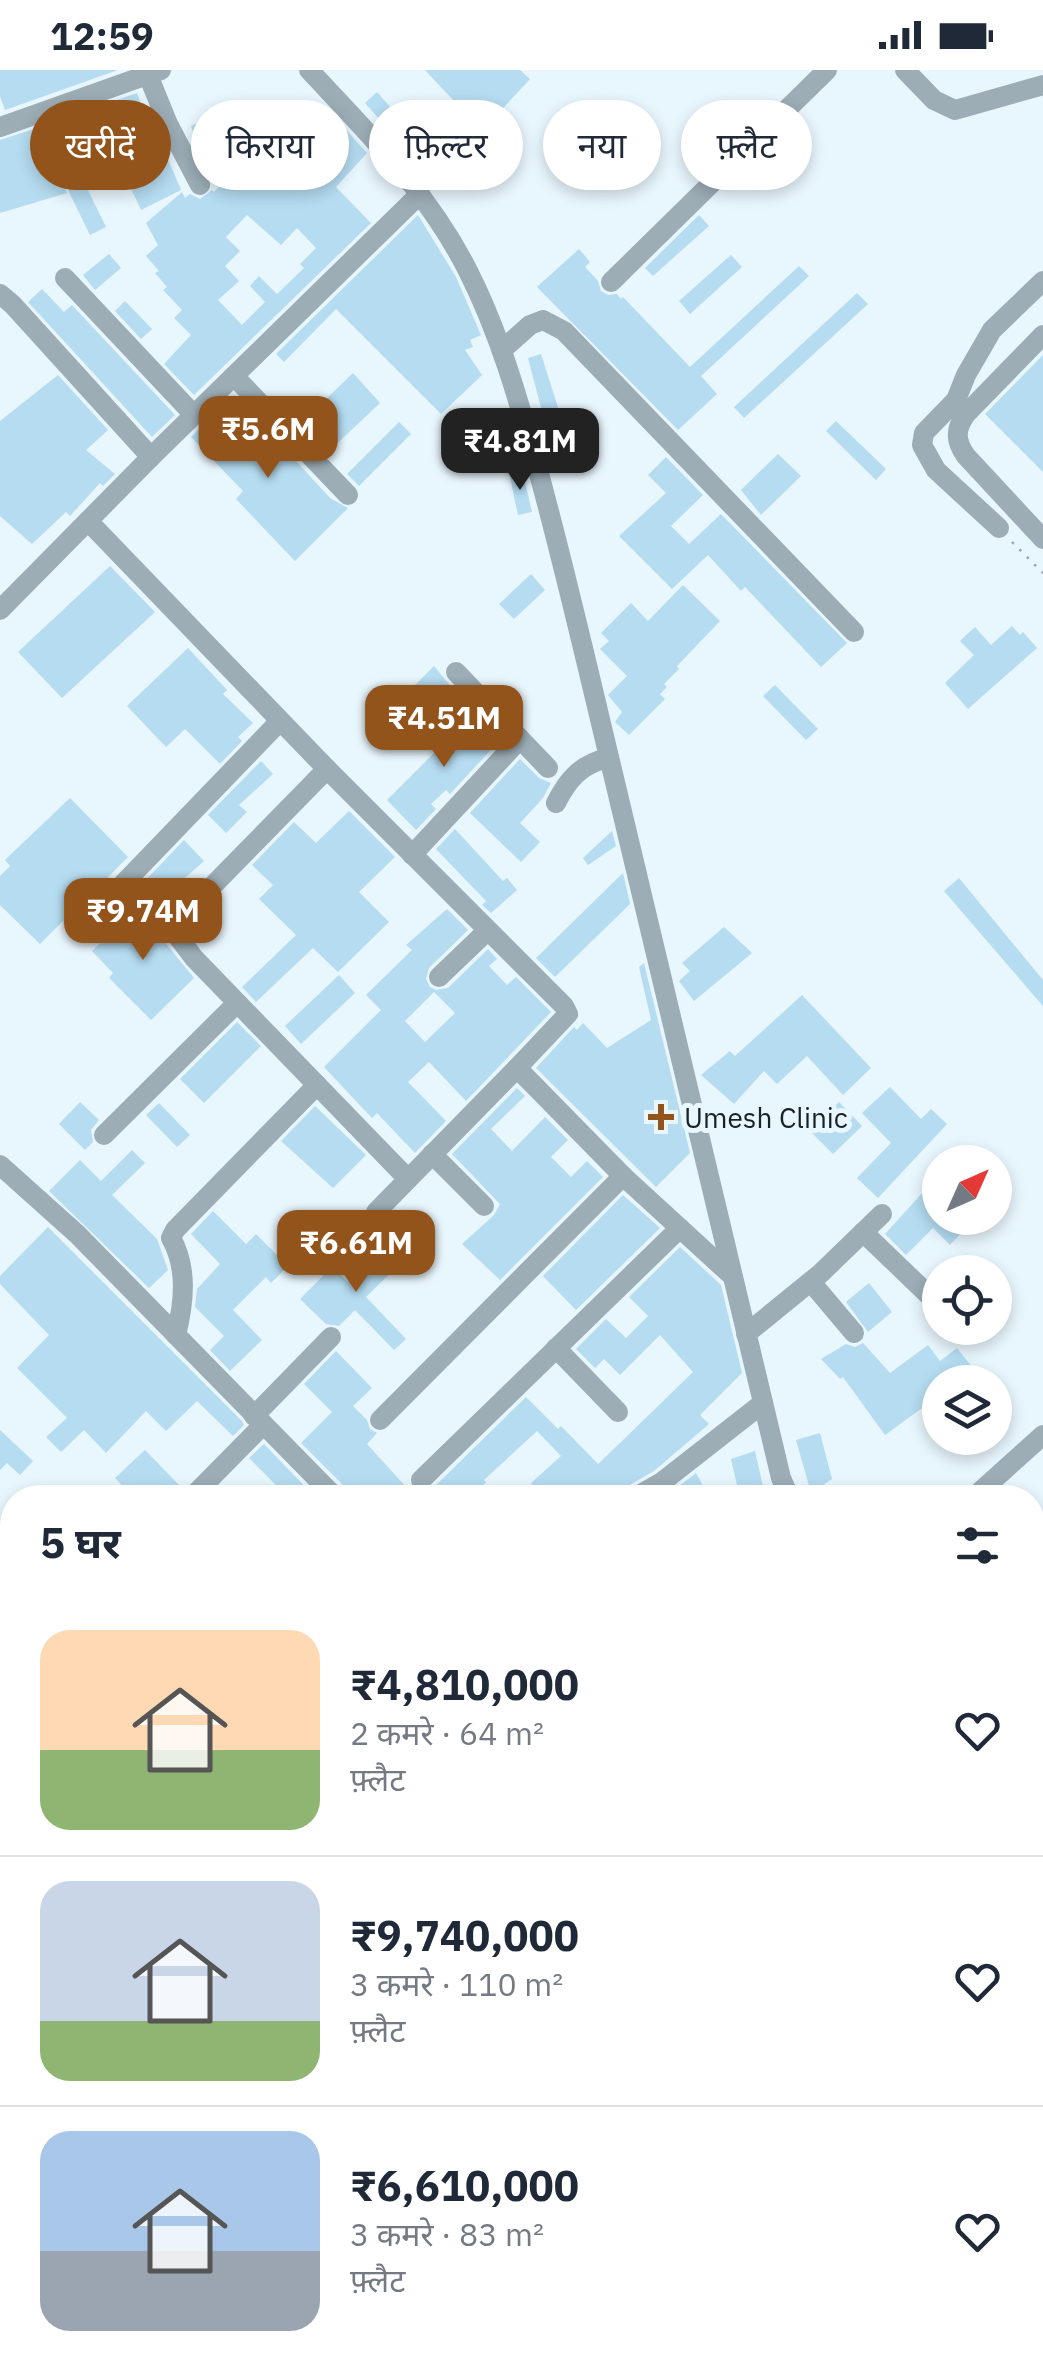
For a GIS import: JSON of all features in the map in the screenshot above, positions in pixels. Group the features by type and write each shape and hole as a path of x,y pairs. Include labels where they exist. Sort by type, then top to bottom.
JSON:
{"street":[{"path":"308,70 392,158 420,194 467,269 494,325 561,552 730,1274 784,1485"},
{"path":"611,282 827,70"},
{"path":"905,70 934,100 954,110 1043,85"},
{"path":"0,127 154,72 168,124 191,168"},
{"path":"0,610 151,456 420,194"},
{"path":"64,278 194,415"},
{"path":"999,528 952,487 925,455 922,444 924,433 956,400 992,330 1043,282"},
{"path":"0,294 151,456"},
{"path":"502,350 530,325 543,320 564,331 854,632"},
{"path":"1043,335 966,414 958,424 957,434 966,456 1043,540"},
{"path":"234,376 348,496"},
{"path":"88,521 568,1014 376,1212"},
{"path":"456,672 548,768"},
{"path":"123,884 280,721"},
{"path":"412,855 520,739"},
{"path":"556,803 567,781 593,761 609,758"},
{"path":"327,769 178,921 174,932 194,958 408,1179"},
{"path":"437,974 483,928"},
{"path":"104,1136 237,1003"},
{"path":"517,1068 623,1176 730,1274"},
{"path":"176,1335 184,1276 181,1256 171,1238 175,1230 317,1085"},
{"path":"432,1154 484,1206"},
{"path":"0,1166 77,1234 323,1485"},
{"path":"380,1420 623,1176"},
{"path":"746,1334 811,1282 882,1214"},
{"path":"421,1480 680,1228"},
{"path":"864,1232 922,1288"},
{"path":"811,1282 854,1334"},
{"path":"202,1485 331,1337"},
{"path":"556,1348 618,1412"},
{"path":"657,1485 763,1403"},
{"path":"987,1485 1043,1434"}],"path":[{"path":"999,528 1043,572"}],"building":[{"path":"0,70 118,70 5,110 0,96"},
{"path":"425,70 520,70 530,79 511,100 453,100"},
{"path":"377,92 384,100 369,100 369,108 365,103"},
{"path":"137,93 140,100 117,100"},
{"path":"30,130 30,190 67,193 0,213 0,140"},
{"path":"349,133 367,153 349,173"},
{"path":"171,166 181,190 141,210 132,190 171,190"},
{"path":"68,190 88,190 106,227 90,235"},
{"path":"339,190 371,223 194,395 164,364 191,335 174,318 182,310 163,290 167,287 155,273 159,271 146,256 158,245 146,223 182,192 185,198 190,194 200,199 214,192","holes":["247,215 281,245 297,228 316,248 300,264 304,268 277,294 259,276 250,286 265,302 242,325 218,300 239,281 225,266 240,251 226,237"]},
{"path":"418,215 456,277 481,335 470,340 473,347 465,350 482,375 441,414 336,309 284,362 276,354"},
{"path":"699,215 709,226 653,276 645,268"},
{"path":"579,249 590,262 585,267 598,281 601,291 623,297 690,367 799,266 809,276 701,376 717,394 678,430 537,287"},
{"path":"109,254 121,268 95,290 83,275"},
{"path":"731,255 742,267 690,314 679,301"},
{"path":"42,289 64,312 72,305 175,415 152,437 28,302"},
{"path":"857,293 868,304 744,418 734,407"},
{"path":"125,301 152,329 141,339 115,311"},
{"path":"541,354 573,469 558,472 528,358"},
{"path":"1043,355 1043,472 985,414"},
{"path":"353,373 380,403 327,453 315,441 325,432 315,422 330,408 324,401"},
{"path":"58,375 108,430 86,450 115,474 103,486 100,483 70,516 66,512 32,544 0,516 0,421"},
{"path":"234,395 253,416 246,423 279,457 286,450 330,498 348,508 295,561 236,499 243,491 191,437"},
{"path":"836,421 886,469 876,480 826,431"},
{"path":"399,422 411,434 359,486 347,474"},
{"path":"778,454 801,476 761,515 741,490"},
{"path":"666,457 703,495 671,526 689,544 721,514 847,643 821,667 745,587 741,591 708,555 672,589 619,536 666,493 648,475"},
{"path":"522,470 532,512 518,515 509,473"},
{"path":"110,566 155,612 62,698 18,652"},
{"path":"531,574 545,590 514,619 499,604"},
{"path":"683,585 720,621 664,684 667,687 660,694 665,699 629,735 615,722 622,712 608,695 627,676 600,649 609,641 601,633 631,603 648,621"},
{"path":"1012,626 1037,648 968,709 945,683 974,655 960,641 975,627 991,645"},
{"path":"188,648 227,690 223,694 253,723 220,764 185,729 166,747 127,706"},
{"path":"434,666 453,689 408,734 388,712"},
{"path":"775,685 818,729 806,740 763,696"},
{"path":"470,711 500,740 450,794 446,790 431,804 436,809 416,830 387,800"},
{"path":"520,759 539,778 551,783 520,823 540,842 521,862 470,813"},
{"path":"261,761 273,774 239,805 247,812 226,833 208,815"},
{"path":"70,798 128,857 90,895 94,899 40,944 0,905 0,876 10,866 5,860"},
{"path":"349,811 395,857 359,892 389,922 338,972 313,948 256,1002 242,987 296,935 259,899 273,885 252,865 294,822 316,843"},
{"path":"455,829 503,881 507,878 517,890 491,913 482,905 486,901 436,849"},
{"path":"612,831 616,846 588,865 583,858"},
{"path":"184,840 204,861 160,900 143,883"},
{"path":"623,873 630,904 555,977 536,958"},
{"path":"959,878 1043,980 1043,1006 944,891"},
{"path":"144,901 158,916 150,924 194,978 151,1020 109,978 113,973 92,951"},
{"path":"447,909 468,930 429,968 426,979 430,987 448,988 488,949 497,959 489,966 507,985 516,977 551,1012 466,1101 429,1062 408,1082 446,1121 415,1153 377,1113 372,1118 324,1067 381,1010 366,995 412,950 406,945","holes":["434,992 455,1013 425,1042 405,1021"]},
{"path":"724,927 752,953 694,1001 679,981 690,971 682,963"},
{"path":"644,963 690,1153 656,1187 536,1068 574,1027 577,1030 583,1023 607,1048 651,1020 639,967"},
{"path":"339,975 355,993 301,1044 285,1026"},
{"path":"802,995 871,1068 843,1095 807,1056 777,1084 764,1071 734,1104 701,1075 730,1051 735,1056"},
{"path":"237,1022 261,1046 204,1103 180,1079"},
{"path":"890,1087 921,1119 931,1109 947,1124 927,1145 922,1145 922,1151 878,1198 857,1178 891,1143 862,1113"},
{"path":"517,1088 525,1096 491,1129 512,1151 545,1117 568,1140 551,1157 571,1177 587,1161 603,1177 500,1280 462,1244 494,1215 500,1204 452,1154"},
{"path":"80,1102 99,1120 91,1130 93,1142 85,1150 59,1124"},
{"path":"839,1102 862,1126 833,1154 810,1131"},
{"path":"159,1103 190,1135 177,1147 146,1115"},
{"path":"315,1106 366,1155 333,1188 281,1141"},
{"path":"132,1150 145,1163 112,1195 157,1239 168,1270 149,1288 49,1191 80,1160 101,1181"},
{"path":"922,1193 922,1235 926,1235 906,1255 885,1234"},
{"path":"623,1195 660,1228 576,1310 543,1276"},
{"path":"213,1211 246,1244 256,1234 288,1266 271,1283 266,1277 233,1310 262,1340 230,1371 210,1350 224,1336 195,1307 197,1289 220,1264 191,1234"},
{"path":"48,1227 242,1421 244,1425 233,1436 197,1401 166,1431 146,1411 106,1453 84,1430 61,1452 46,1437 67,1418 17,1368 49,1335 0,1284 0,1276"},
{"path":"940,1235 959,1235 950,1245"},
{"path":"389,1242 405,1259 366,1297 406,1339 394,1350 355,1310 339,1326 326,1324 300,1299 332,1267 348,1282"},
{"path":"680,1247 721,1285 742,1373 700,1415 709,1424 654,1471 630,1485 533,1485 561,1456 537,1431 483,1485 436,1485 526,1397 598,1464 693,1372 660,1335 620,1375 604,1359 595,1368 576,1349 606,1319 626,1338 648,1316 629,1297"},
{"path":"869,1283 892,1312 868,1332 846,1302"},
{"path":"863,1343 890,1373 928,1345 940,1361 957,1348 971,1365 922,1365 922,1408 885,1435 843,1377 840,1379 821,1359 846,1344 855,1347"},
{"path":"336,1351 372,1388 353,1406 377,1433 367,1444 404,1485 343,1485 301,1443 332,1412 304,1384"},
{"path":"0,1430 33,1461 20,1475 7,1463 0,1470"},
{"path":"820,1433 832,1479 823,1485 809,1485 796,1440"},
{"path":"264,1444 303,1485 276,1485 249,1458"},
{"path":"145,1450 179,1485 122,1485 115,1478"},
{"path":"755,1451 763,1485 737,1485 731,1459"},
{"path":"696,1473 703,1485 680,1485"}],"place":[{"name":"Umesh Clinic","path":"661,1117"}]}
